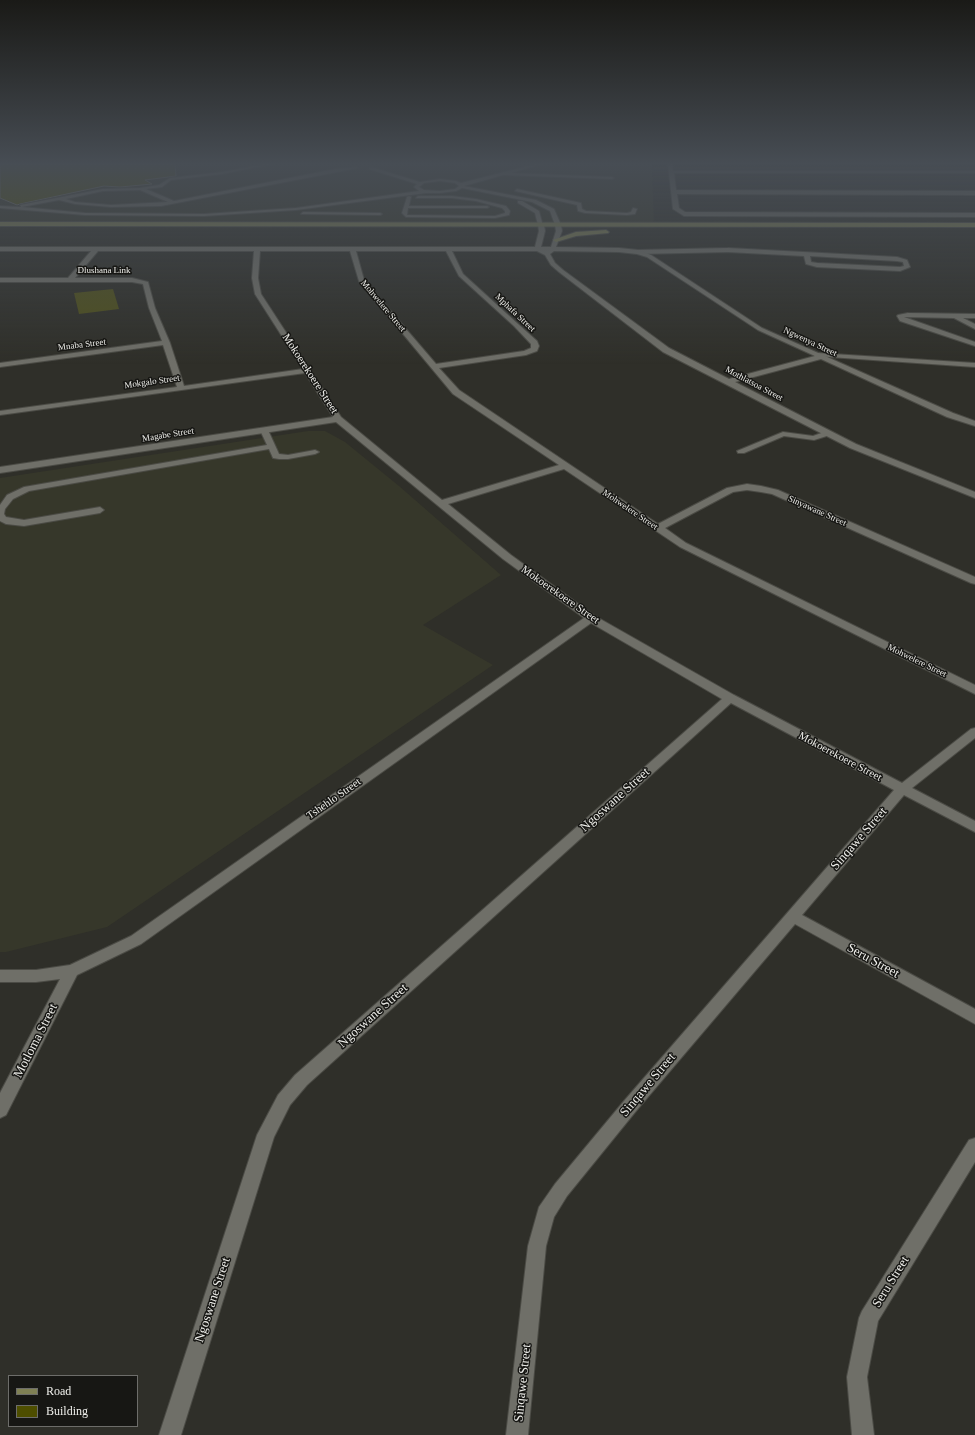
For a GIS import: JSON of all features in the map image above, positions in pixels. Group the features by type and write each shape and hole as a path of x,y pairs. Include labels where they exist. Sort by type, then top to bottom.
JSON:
{"main road":[{"path":"556,240 576,234 611,231 975,232"}],"street":[{"path":"0,249 538,249 541,231"},
{"path":"550,251 556,240 558,231"},
{"name":"Mothlatsoa Street","path":"538,249 550,251 553,264 561,271 650,339 674,354 827,433 889,462 975,495"},
{"name":"Dlushana Link","path":"70,280 96,250"},
{"name":"Mokoerekoere Street","path":"258,250 255,278 258,294 338,419 507,557 591,618 730,698 902,790 975,827"},
{"name":"Mohwelere Street","path":"353,250 360,280 435,366 443,379 456,392 683,545 975,690"},
{"name":"Mphafa Street","path":"435,366 526,353 534,349 535,346 534,343 516,325 461,275 455,266 449,250"},
{"name":"Ngwenya Street","path":"550,251 618,250 638,252 649,256 746,320 819,356 975,424"},
{"name":"Dlushana Link","path":"0,280 132,280 146,283 152,308 166,343"},
{"path":"166,343 181,388"},
{"name":"Mnaba Street","path":"0,365 166,343"},
{"path":"728,382 819,356"},
{"name":"Mokgalo Street","path":"0,413 307,371"},
{"name":"Magabe Street","path":"0,470 338,419"},
{"path":"441,503 565,466"},
{"name":"Sinyawane Street","path":"658,528 730,490 747,487 761,489 775,492 975,581"},
{"name":"Tshehlo Street","path":"0,976 36,976 72,971 136,940 591,618"},
{"name":"Ngoswane Street","path":"170,1435 266,1135 284,1100 301,1080 730,698"},
{"name":"Sinqawe Street","path":"517,1435 537,1246 546,1213 561,1190 625,1112 792,916 902,790 975,732"},
{"name":"Seru Street","path":"792,916 975,1017"},
{"name":"Motloma Street","path":"0,1110 72,971"},
{"name":"Seru Street","path":"863,1435 857,1377 869,1318 975,1146"}],"lane":[{"path":"638,252 716,250 807,254 897,259 905,261 907,267 900,269 817,265 808,262 807,254"},
{"path":"975,316 900,316 902,320 975,344"},
{"path":"955,316 975,327"},
{"path":"819,356 975,365"},
{"path":"264,430 276,456 281,458 315,452"},
{"path":"741,451 783,434 814,438 827,433"},
{"path":"100,510 24,523 6,521 2,519 0,514 1,509 10,497 27,489 272,446"}],"shaded area":[{"path":"113,289 119,309 79,314 74,293"},
{"path":"308,431 325,431 345,442 399,486 501,575 423,625 493,665 107,927 6,952 0,952 0,478"}]}
